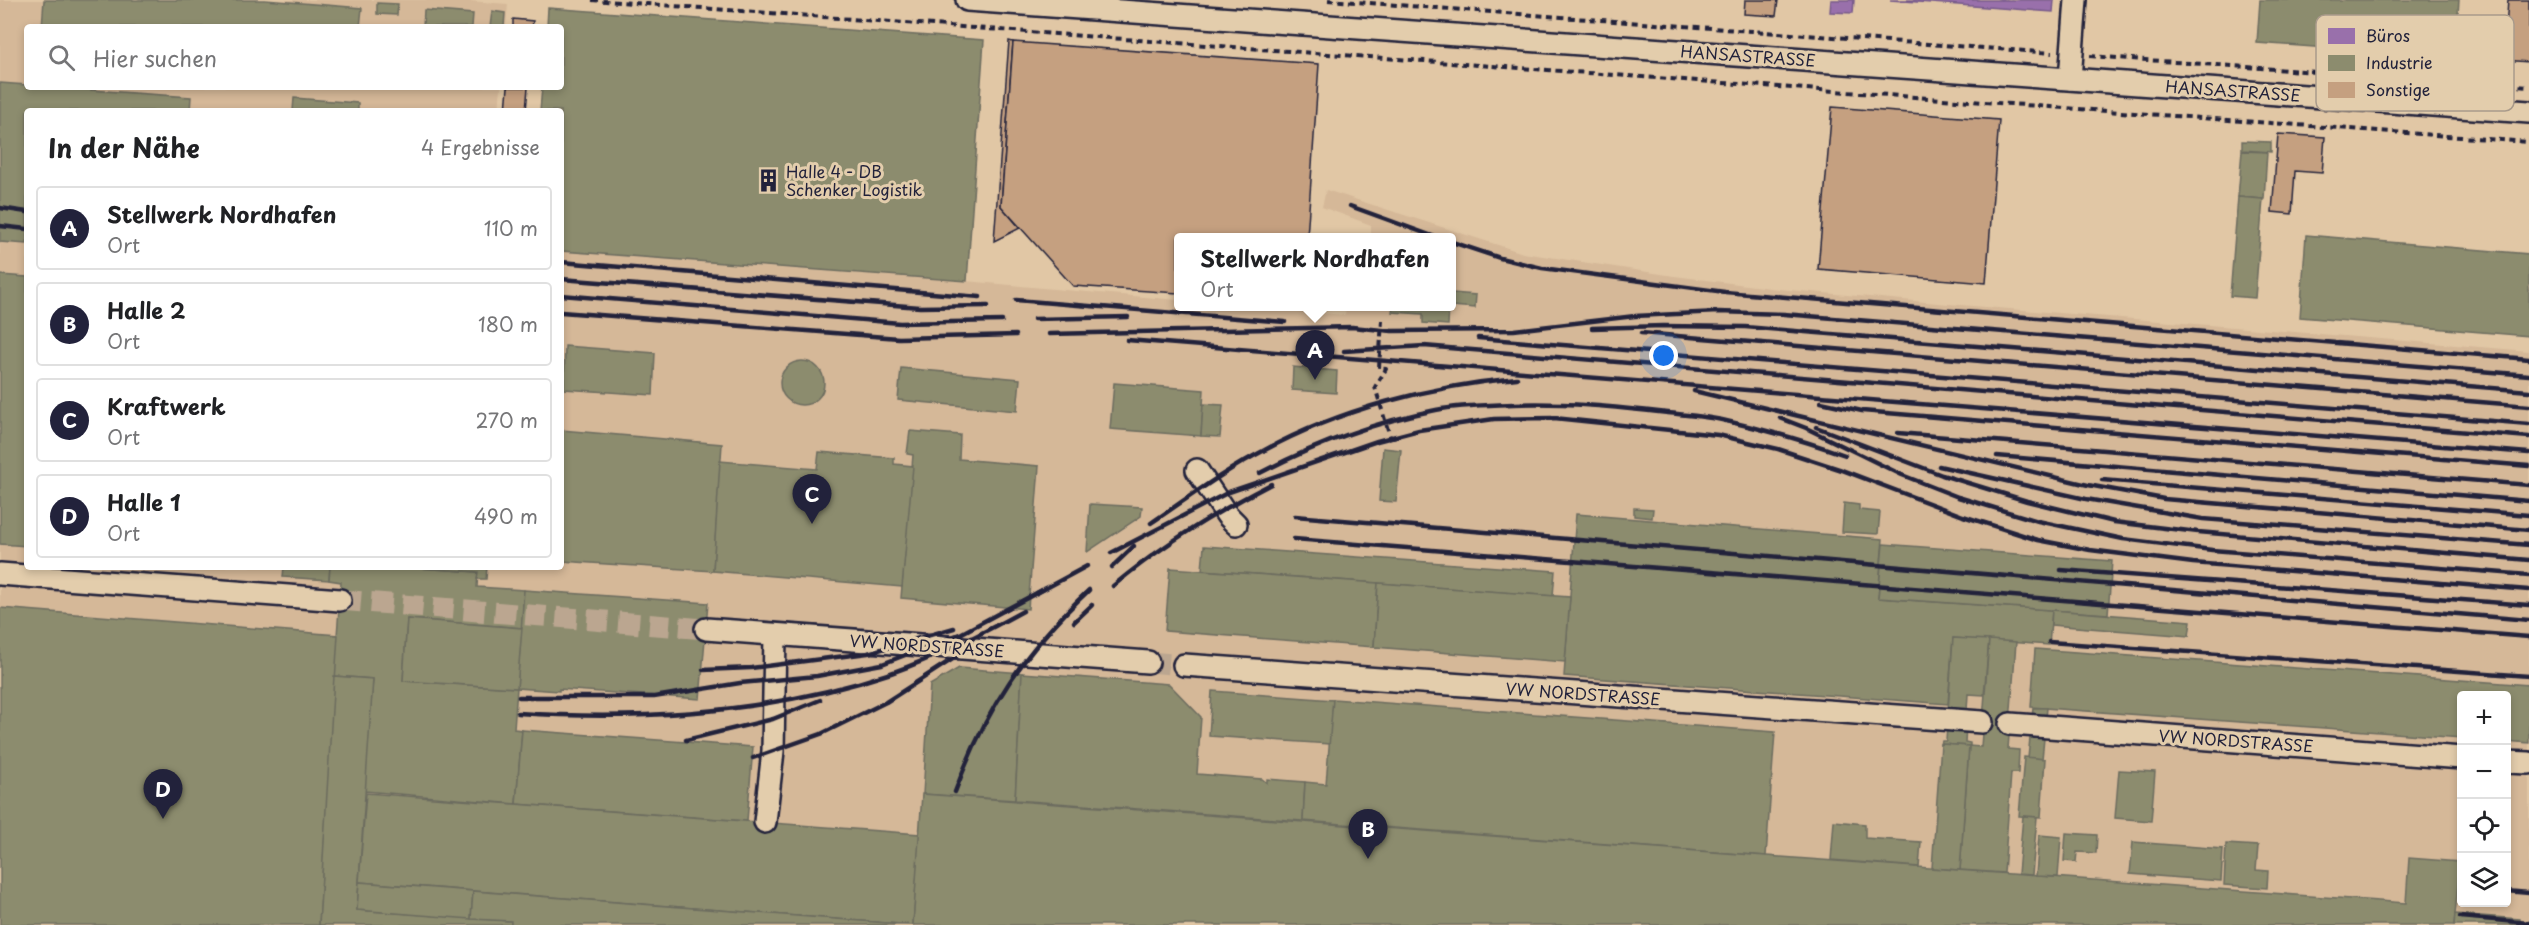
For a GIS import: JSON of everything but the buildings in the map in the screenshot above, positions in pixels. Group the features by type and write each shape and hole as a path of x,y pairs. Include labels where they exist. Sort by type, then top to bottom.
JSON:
{"street":[{"name":"HANSASTRASSE","path":"968,0 2316,97"},
{"path":"2070,79 2076,0"},
{"name":"HANSASTRASSE","path":"2514,111 2529,112"},
{"path":"1197,470 1227,515 1236,524"},
{"path":"0,574 340,600"},
{"name":"VW NORDSTRASSE","path":"706,629 1148,662"},
{"path":"765,822 773,751 775,635"},
{"name":"VW NORDSTRASSE","path":"1184,665 1982,722"},
{"name":"VW NORDSTRASSE","path":"2010,724 2457,758"},
{"path":"2511,762 2529,763"}],"path":[{"path":"592,0 2529,142"},
{"path":"1328,0 2316,72"},
{"path":"2514,86 2529,87"},
{"path":"1382,320 1379,368 1386,369 1375,387 1392,443"}],"shaded area":[{"path":"0,0 457,0 508,4 506,24 24,24 24,90 501,90 499,108 24,108 24,570 564,570 564,251 965,281 1174,300 1174,311 1296,311 1345,315 1346,311 1456,311 1456,233 1371,233 1371,225 1322,207 1326,190 1523,253 1674,276 1778,289 1960,305 2529,351 2529,925 0,925"}],"tunnel":[{"path":"340,600 706,629"},
{"path":"1148,662 1184,665"}],"railway":[{"path":"1350,206 1424,233"},
{"path":"0,208 24,212"},
{"path":"0,226 24,229"},
{"path":"1456,243 1500,258 1542,268 1725,292 2529,359"},
{"path":"564,262 980,297"},
{"path":"564,279 920,307 988,306"},
{"path":"564,295 900,323 1002,321"},
{"path":"1016,300 1285,322"},
{"path":"564,312 899,338 1016,335"},
{"path":"1049,334 1352,327 1392,331 1514,330 1635,316 1718,312 1784,314 2529,375"},
{"path":"1034,319 1128,317"},
{"path":"1592,328 1745,327 2529,391"},
{"path":"1641,333 2529,406"},
{"path":"1478,338 2529,424"},
{"path":"1127,340 2529,453"},
{"path":"1344,351 1424,346 2529,437"},
{"path":"1151,523 1249,459 1292,436 1323,423 1386,402 1419,394 1517,378"},
{"path":"1694,391 2088,485 2164,499 2529,530"},
{"path":"1821,402 1862,411 2529,466"},
{"path":"1260,473 1324,443 1390,421 1445,408 1513,404 1591,406 1709,418 1769,431 1845,455"},
{"path":"1111,553 1229,492 1377,441 1419,430 1494,419 1554,418 1718,435 1778,449 1842,470 1963,516 2038,540 2090,550 2193,563 2529,590"},
{"path":"1780,418 1806,428 1902,475 1958,497 2038,521 2123,539 2212,550 2529,575"},
{"path":"1816,427 1942,475 2027,501 2114,522 2198,532 2529,560"},
{"path":"1898,433 2529,485"},
{"path":"1997,456 2529,501"},
{"path":"1939,466 2086,499 2203,519 2529,545"},
{"path":"2102,480 2529,515"},
{"path":"1113,586 1189,530 1271,484"},
{"path":"1295,516 2529,620"},
{"path":"1294,539 2529,637"},
{"path":"1112,567 1134,546"},
{"path":"1037,593 1087,566"},
{"path":"2061,570 2529,605"},
{"path":"519,697 654,697 740,683 817,676 882,664 962,633 1044,589"},
{"path":"955,792 980,734 1009,682 1045,635 1089,590"},
{"path":"1074,622 1092,605"},
{"path":"518,713 612,716 660,714 707,711 800,697 846,687 908,667 958,645 1023,611"},
{"path":"703,670 751,668 868,653 954,628"},
{"path":"753,758 821,734 886,702 979,642"},
{"path":"2049,642 2529,676"},
{"path":"686,740 773,719 820,700"},
{"path":"2511,891 2529,893"},
{"path":"2460,917 2529,923"}],"place":[{"name":"Halle 4 - DB Schenker Logistik","path":"768,181"},
{"name":"Stellwerk Nordhafen","path":"1315,380"},
{"name":"Kraftwerk","path":"812,524"},
{"name":"Halle 1","path":"163,819"},
{"name":"Halle 2","path":"1368,859"}]}
